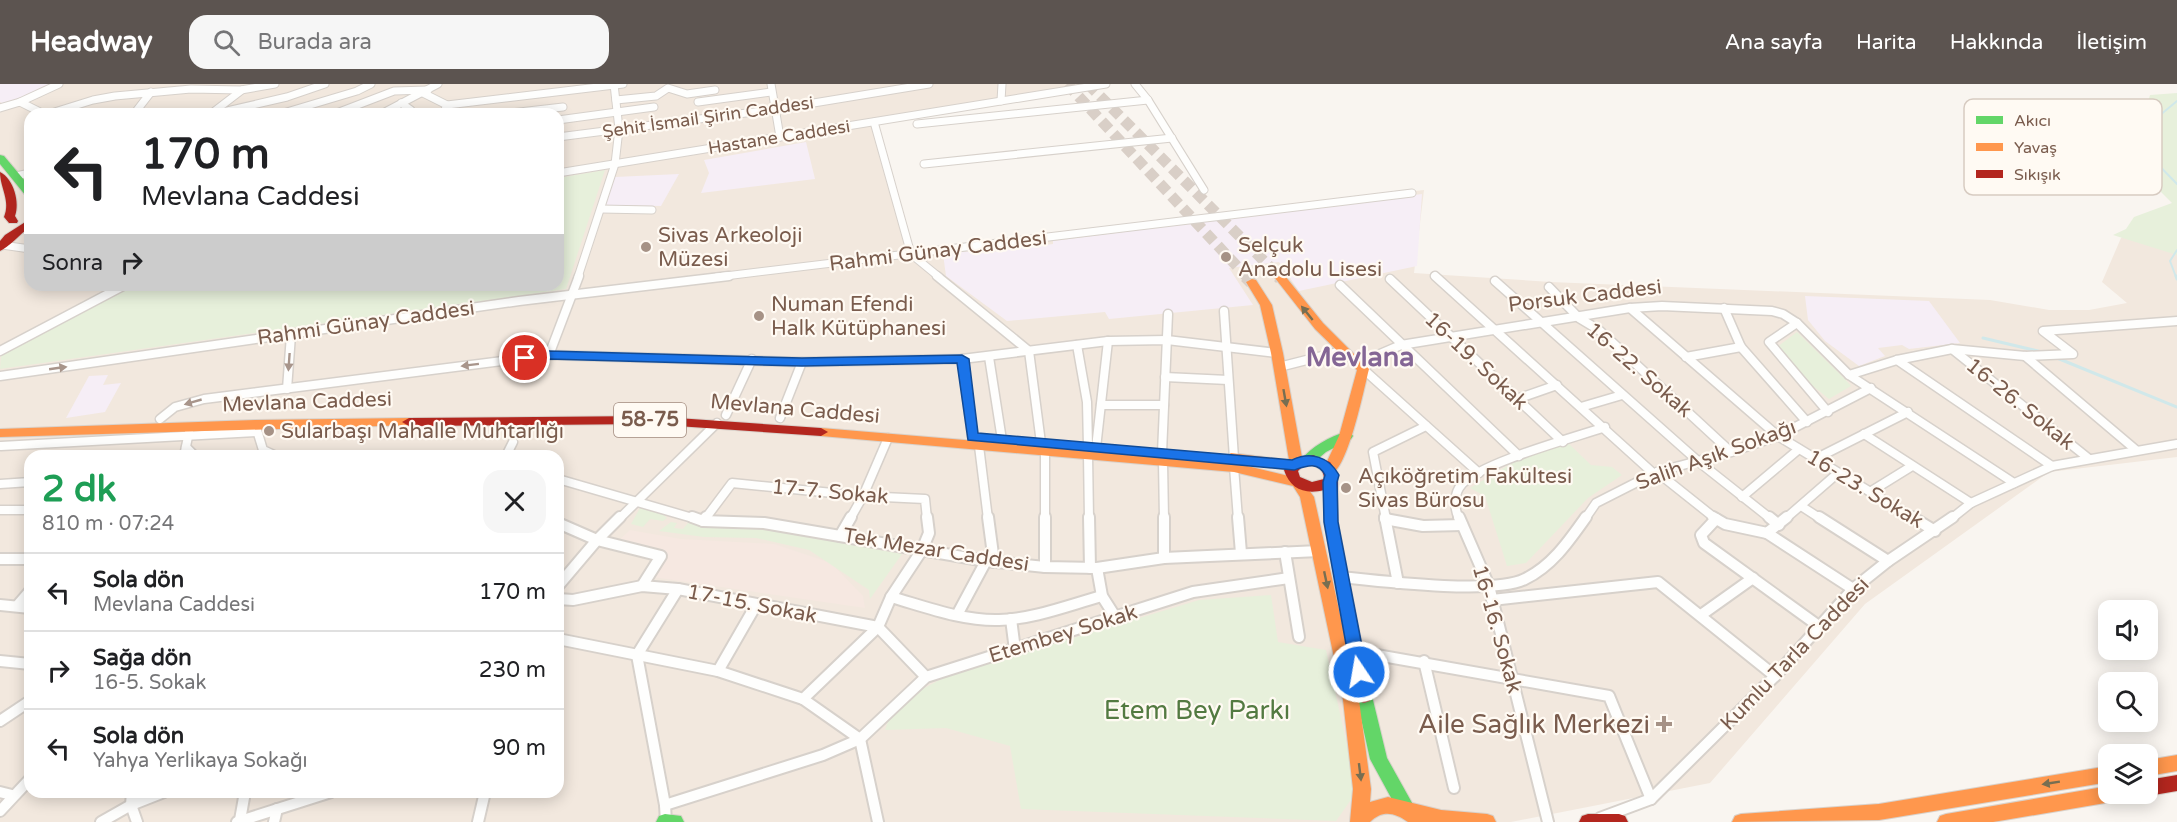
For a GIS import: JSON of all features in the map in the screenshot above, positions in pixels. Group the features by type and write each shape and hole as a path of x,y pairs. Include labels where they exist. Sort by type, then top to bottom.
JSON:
{"main road":[{"path":"0,158 23,175 22,189 24,190"},
{"path":"0,176 10,190 13,216"},
{"path":"1,242 13,216 24,208"},
{"path":"13,216 24,219"},
{"path":"1,242 24,226"},
{"path":"1281,279 1308,315 1342,351 1363,369 1346,436 1330,476 1331,522 1354,651 1379,759 1408,810 1420,822"},
{"path":"1252,282 1266,305 1299,463"},
{"name":"Mevlana Caddesi","path":"3,437 160,419 592,410 721,419 888,438 1091,450 1163,458 1234,463 1321,463 1330,476 1318,488 1234,463"},
{"name":"Mevlana Caddesi","path":"3,437 525,420 780,418 975,442 1002,440 1043,447"},
{"path":"1346,436 1299,463 1291,472 1307,498 1351,700 1362,789 1359,820"},
{"path":"2158,766 2177,763"},
{"path":"1741,822 1879,812 2098,776"},
{"path":"2158,786 2177,783"},
{"path":"1946,822 2098,796"},
{"path":"1359,820 1375,806 1396,805 1441,818 1487,822"},
{"path":"666,822 675,822"},
{"path":"1589,822 1619,822"}],"street":[{"path":"0,108 20,102 59,84"},
{"path":"159,91 167,84"},
{"path":"219,108 249,84"},
{"path":"66,108 93,100 159,91 241,90 275,84"},
{"path":"238,108 287,97 325,84"},
{"path":"300,108 357,91 370,84"},
{"path":"376,84 383,94"},
{"path":"392,108 438,84"},
{"path":"359,108 383,94 424,91 447,105 617,84 616,112 619,129 615,164 573,294 549,355"},
{"path":"771,84 780,137"},
{"name":"Şehit İsmail Şirin Caddesi","path":"564,136 777,109 929,84"},
{"path":"1001,101 1002,84"},
{"name":"Hastane Caddesi","path":"564,172 1106,84"},
{"path":"1135,84 1148,100 1204,190"},
{"path":"616,100 656,96 668,88 687,94 715,90"},
{"path":"139,108 151,92"},
{"path":"698,102 771,92"},
{"path":"916,124 1148,100"},
{"path":"20,102 33,108"},
{"path":"401,103 408,108"},
{"path":"554,108 563,107"},
{"path":"564,119 654,107"},
{"path":"874,122 911,254 1029,351 1043,447 1045,567"},
{"path":"924,164 1172,138"},
{"name":"Rahmi Günay Caddesi","path":"0,376 573,294 1412,193"},
{"path":"601,209 652,210"},
{"path":"1,242 24,248"},
{"path":"1435,276 1688,500 1725,524 1767,533 1853,589"},
{"name":"16-19. Sokak","path":"1390,279 1563,442"},
{"path":"1495,282 1699,462 1779,525"},
{"path":"1340,285 1519,456"},
{"name":"16-22. Sokak","path":"1549,287 1579,318 1599,330 1731,453"},
{"path":"0,351 114,291"},
{"name":"Porsuk Caddesi","path":"1363,369 1380,354 1401,345 1630,308 1662,306 1772,311 1783,314 1797,323 1850,375 2014,483"},
{"name":"16-23. Sokak","path":"1630,308 1778,436 1935,531"},
{"path":"1724,308 1742,347 1807,422"},
{"path":"1224,311 1241,553"},
{"path":"1164,558 1163,458 1168,314"},
{"path":"1850,375 1898,360 1952,349 2025,356 2073,354 2043,331 2177,321"},
{"path":"1797,323 1769,342 1828,412"},
{"path":"287,389 291,335"},
{"path":"160,419 175,407 204,399 549,355 802,362 962,359 1108,341 1167,340 1225,345 1278,360 1342,351"},
{"path":"1091,450 1101,405 1108,341"},
{"path":"1077,345 1087,402 1091,450 1094,568 1102,596 1116,618"},
{"path":"1686,357 1742,347"},
{"name":"16-26. Sokak","path":"1952,349 2088,458"},
{"path":"2025,356 2136,450"},
{"path":"989,357 1002,440"},
{"path":"564,579 597,540 721,419 752,359"},
{"path":"957,615 990,561 962,359"},
{"path":"1898,360 2052,466"},
{"path":"780,418 802,362"},
{"path":"1363,369 1479,473"},
{"path":"1165,377 1228,380"},
{"path":"1517,399 1557,385"},
{"name":"Salih Aşık Sokağı","path":"1341,577 1398,583 1489,586 1524,580 1560,553 1596,503 1655,472 1731,453 1778,436 1828,412 1870,388"},
{"path":"1581,406 1622,395"},
{"path":"1101,405 1164,405"},
{"path":"1815,459 1908,412"},
{"path":"1398,583 1372,452 1426,426"},
{"name":"16-16. Sokak","path":"1548,822 1489,586 1454,507 1462,484 1479,473 1519,456 1605,427"},
{"path":"256,428 263,450"},
{"path":"185,450 189,431"},
{"path":"1864,434 1971,504"},
{"path":"840,536 863,496 888,438"},
{"path":"509,450 513,442"},
{"name":"Kumlu Tarla Caddesi","path":"1589,822 1651,799 1775,676 1853,589 1888,561 1935,531 1971,504 2052,466 2177,444"},
{"path":"1742,497 1799,449"},
{"path":"1870,492 1912,466"},
{"path":"1767,533 1838,472"},
{"name":"Tek Mezar Caddesi","path":"564,481 703,521 764,523 990,561 1045,567 1094,568 1164,558 1319,551"},
{"path":"0,484 24,482"},
{"name":"17-7. Sokak","path":"703,521 732,483 863,496 925,499 929,533 922,550"},
{"path":"1801,506 1888,561"},
{"path":"0,510 24,510"},
{"path":"1384,519 1423,526 1462,525"},
{"path":"1716,519 1701,535 1704,543 1820,627"},
{"path":"564,526 597,540 661,556 642,586"},
{"path":"803,699 878,627 891,597 922,550"},
{"path":"1285,552 1299,637"},
{"path":"0,559 24,559"},
{"name":"Etembey Sokak","path":"665,804 823,755 860,739 926,677 1193,592 1289,578"},
{"path":"1701,615 1753,578"},
{"path":"1492,600 1658,582 1775,676"},
{"name":"17-15. Sokak","path":"564,599 573,600 642,586 678,589 878,627"},
{"path":"666,822 665,804 637,655 678,589"},
{"path":"891,597 957,615 1011,619 1102,596"},
{"path":"18,605 24,598"},
{"path":"0,605 24,606"},
{"path":"718,671 756,605"},
{"path":"1011,619 1015,650"},
{"path":"878,627 926,677"},
{"path":"564,640 718,671 803,699 860,739 878,822"},
{"path":"1354,651 1512,677 1609,696 1651,799"},
{"path":"0,661 24,663"},
{"path":"1424,662 1454,789"},
{"path":"0,721 24,705"},
{"path":"0,810 6,794 24,783"},
{"path":"132,798 131,805 136,822"},
{"path":"101,822 149,798"},
{"path":"238,821 244,798"},
{"path":"238,821 311,798"},
{"path":"478,822 484,798"},
{"path":"274,822 277,808"}],"shaded area":[{"path":"0,84 1096,84 873,120 909,250 1424,190 1414,273 1551,282 1990,300 2049,310 2089,310 2127,303 2102,282 2121,238 2130,230 2177,207 2177,457 2049,472 1865,604 1710,783 1511,822 0,822"},
{"path":"0,84 56,84 6,105 0,102"},
{"path":"806,142 815,179 701,193 709,173 704,160"},
{"path":"679,174 661,206 605,205 615,177"},
{"name":"Selçuk Anadolu Lisesi","path":"1422,194 1417,266 1299,291 1279,262 1229,268 1253,305 1109,319 1105,312 1007,321 946,276 943,254 972,251 973,254 1007,250 1007,247 1021,245 1022,248 1053,244 1053,241"},
{"path":"1805,296 1929,301 1960,343 1909,349 1902,345 1878,348 1885,356 1859,366 1825,341 1808,320"},
{"path":"108,375 103,385 121,383 105,412 66,418 89,376"},
{"path":"630,530 681,539 774,544 831,563 863,596 865,608 653,577 667,554 617,542"}],"green space":[{"path":"2177,93 2177,255 2113,235 2126,229 2134,217 2172,203 2162,193 2162,99 2149,99 2150,95"},
{"path":"605,170 564,289 564,177"},
{"path":"121,291 552,291 0,369 1,356"},
{"path":"1797,332 1851,386 1829,399 1808,382 1777,347"},
{"path":"1568,443 1591,465 1612,467 1622,475 1588,498 1526,563 1507,566 1485,496 1470,488 1514,462"},
{"path":"640,508 655,510 667,518 663,521 650,519 643,527 631,524"},
{"path":"671,522 677,523 674,528 683,529 688,523 710,527 761,528 902,554 870,599 869,590 809,550 756,538 704,537 659,531"},
{"name":"Etem Bey Parkı","path":"1271,595 1278,642 1326,650 1357,791 1336,821 1021,809 1010,746 946,728 885,730 894,704 947,676 1199,600"}],"waterway":[{"path":"2162,114 2177,101"},
{"path":"2162,169 2177,184"},
{"path":"2176,277 2170,261 2177,250"},
{"path":"1983,338 2042,352"},
{"path":"2057,358 2177,407"}],"tunnel":[{"path":"1067,84 1247,277"},
{"path":"1088,84 1280,277"},
{"path":"1247,277 1252,282"}],"traffic: fast":[{"path":"0,158 24,187"},
{"path":"1308,460 1321,449 1346,436"},
{"path":"1364,696 1379,759 1407,810"},
{"path":"665,822 675,822"}],"traffic: slow":[{"path":"1281,278 1319,326 1363,369 1346,436 1330,470"},
{"path":"1252,282 1266,305 1277,353 1296,463"},
{"path":"0,433 255,424 409,422"},
{"path":"821,432 1234,467 1296,482"},
{"path":"1231,458 1294,465"},
{"path":"1299,484 1307,497 1351,700 1362,789 1360,817"},
{"path":"2158,766 2177,763"},
{"path":"1741,822 1879,812 2098,776"},
{"path":"1946,822 2098,796"},
{"path":"1359,822 1372,809 1388,805 1405,810 1420,822"},
{"path":"1410,811 1441,818 1487,822"}],"traffic: jam":[{"path":"0,175 12,201 9,217 13,221"},
{"path":"0,248 9,237 24,226"},
{"path":"409,422 648,420 821,432"},
{"path":"1330,482 1316,487 1303,485 1294,480 1291,470 1300,461 1313,460 1325,465 1331,473 1331,522 1364,696"},
{"path":"2158,786 2177,783"},
{"path":"1588,822 1619,822"}],"place":[{"name":"Sivas Arkeoloji Müzesi","path":"646,247"},
{"name":"Selçuk Anadolu Lisesi","path":"1226,257"},
{"name":"Numan Efendi Halk Kütüphanesi","path":"759,316"},
{"name":"Sularbaşı Mahalle Muhtarlığı","path":"269,431"},
{"name":"Açıköğretim Fakültesi Sivas Bürosu","path":"1346,488"},
{"name":"Aile Sağlık Merkezi","path":"1664,724"}],"district":[{"name":"Mevlana","path":"1360,357"}],"route":[{"path":"525,358 549,355 802,362 962,359 972,437 1294,465 1304,460 1317,461 1328,467 1332,475 1330,482 1331,522 1359,672"}]}
